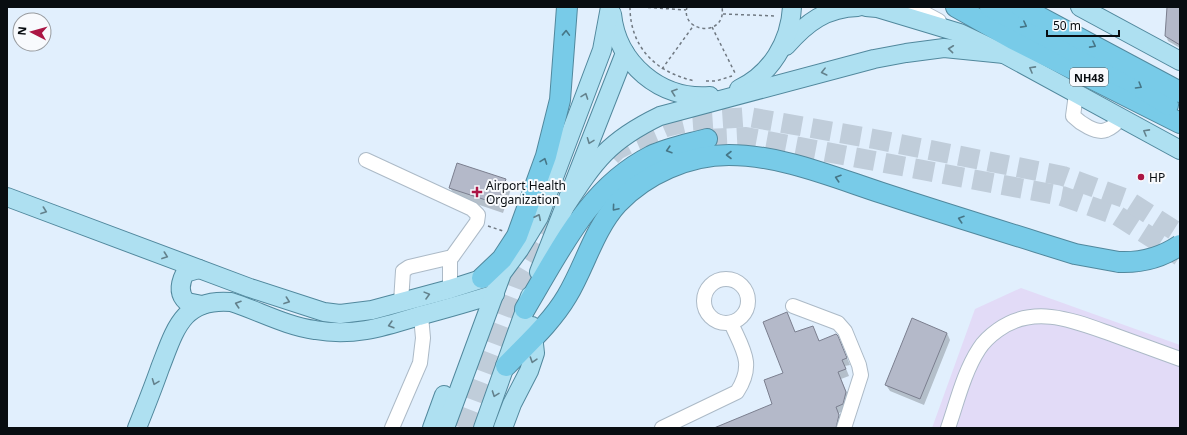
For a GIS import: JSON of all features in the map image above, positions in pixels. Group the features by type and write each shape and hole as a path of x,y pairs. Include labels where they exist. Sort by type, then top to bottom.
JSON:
{"highway":[{"path":"493,275 516,236 546,156 560,100 567,7"},
{"name":"NH48","path":"956,7 1009,46 1180,123"},
{"path":"990,7 1137,84 1180,113"},
{"name":"NH48","path":"1021,7 1180,92"},
{"path":"525,308 572,228 607,186 627,170 653,156 707,139"},
{"path":"506,366 534,337 567,297 606,219 618,203 650,178 687,161 707,157 734,155 748,156 799,166 998,231 1088,258 1132,263 1151,259 1169,252 1180,245"}],"main road":[{"path":"611,7 616,32 625,53 640,72 658,85 680,94 703,97 726,93 753,81 774,61 801,30 812,21 837,10 858,7"},
{"path":"7,197 295,304 324,312 340,314 356,313 450,289 493,275 519,250 538,217 602,50 611,7"},
{"path":"866,7 877,8 1009,46 1076,94 1180,150"},
{"path":"1080,7 1178,60"},
{"path":"774,61 788,34 785,12"},
{"path":"564,208 590,167 609,147 633,129 660,116 827,71 906,52 944,48 1009,46"},
{"path":"483,428 506,366 525,308 625,53"},
{"path":"199,269 185,273 182,280 181,293 187,302 202,305"},
{"path":"445,428 489,296 493,275"},
{"path":"503,428 512,404 530,371 535,353 532,322 534,306 542,281"},
{"path":"137,428 176,327 191,311 202,305 222,301 231,302 313,330 345,333 380,328 489,296"},
{"path":"432,428 489,296"}],"street":[{"path":"913,7 960,33"},
{"path":"366,160 476,211 478,215 477,222 450,259 450,289"},
{"path":"401,302 403,271 409,267 450,259"},
{"path":"793,306 838,323 845,331 859,365 861,375 844,428"},
{"path":"392,428 420,363 423,338 421,316"},
{"path":"948,428 969,369 980,347 1003,327 1022,318 1056,316 1080,323 1180,359"},
{"path":"662,428 737,392 748,364 732,323"}],"path":[{"path":"630,7 630,20 636,39 648,56 662,69 677,77 698,82"},
{"path":"642,7 686,10"},
{"path":"687,7 686,10 688,18 700,29 712,27 717,24 723,14 722,7"},
{"path":"723,14 785,12"},
{"path":"662,69 694,25"},
{"path":"712,27 736,75"},
{"path":"704,81 716,81 736,75 742,71"},
{"path":"477,222 516,236"}],"shaded area":[{"path":"1021,288 1180,345 1180,354 1054,310 1043,310 997,324 943,428 932,428 975,309"},
{"path":"1032,321 1062,323 1180,364 1180,428 953,428 966,388 985,350 1006,331"}],"building":[{"path":"1167,7 1180,7 1180,45 1165,36"},
{"path":"457,163 506,179 498,204 449,188"},
{"path":"787,312 795,332 813,326 819,341 836,334 838,336 847,358 842,360 846,369 838,372 846,392 843,404 836,407 839,415 836,428 714,428 772,404 764,380 783,373 763,322"},
{"path":"912,318 947,333 920,399 885,385"}],"tunnel":[{"path":"611,156 617,150 666,127 691,121 749,117 874,139 1063,176 1124,198 1180,234"},
{"path":"707,139 746,137 1062,196 1118,216 1180,256"},
{"path":"462,428 520,277 546,233 558,218"}],"place":[{"name":"HP","path":"1141,177"},
{"name":"Airport Health Organization","path":"477,192"}]}
